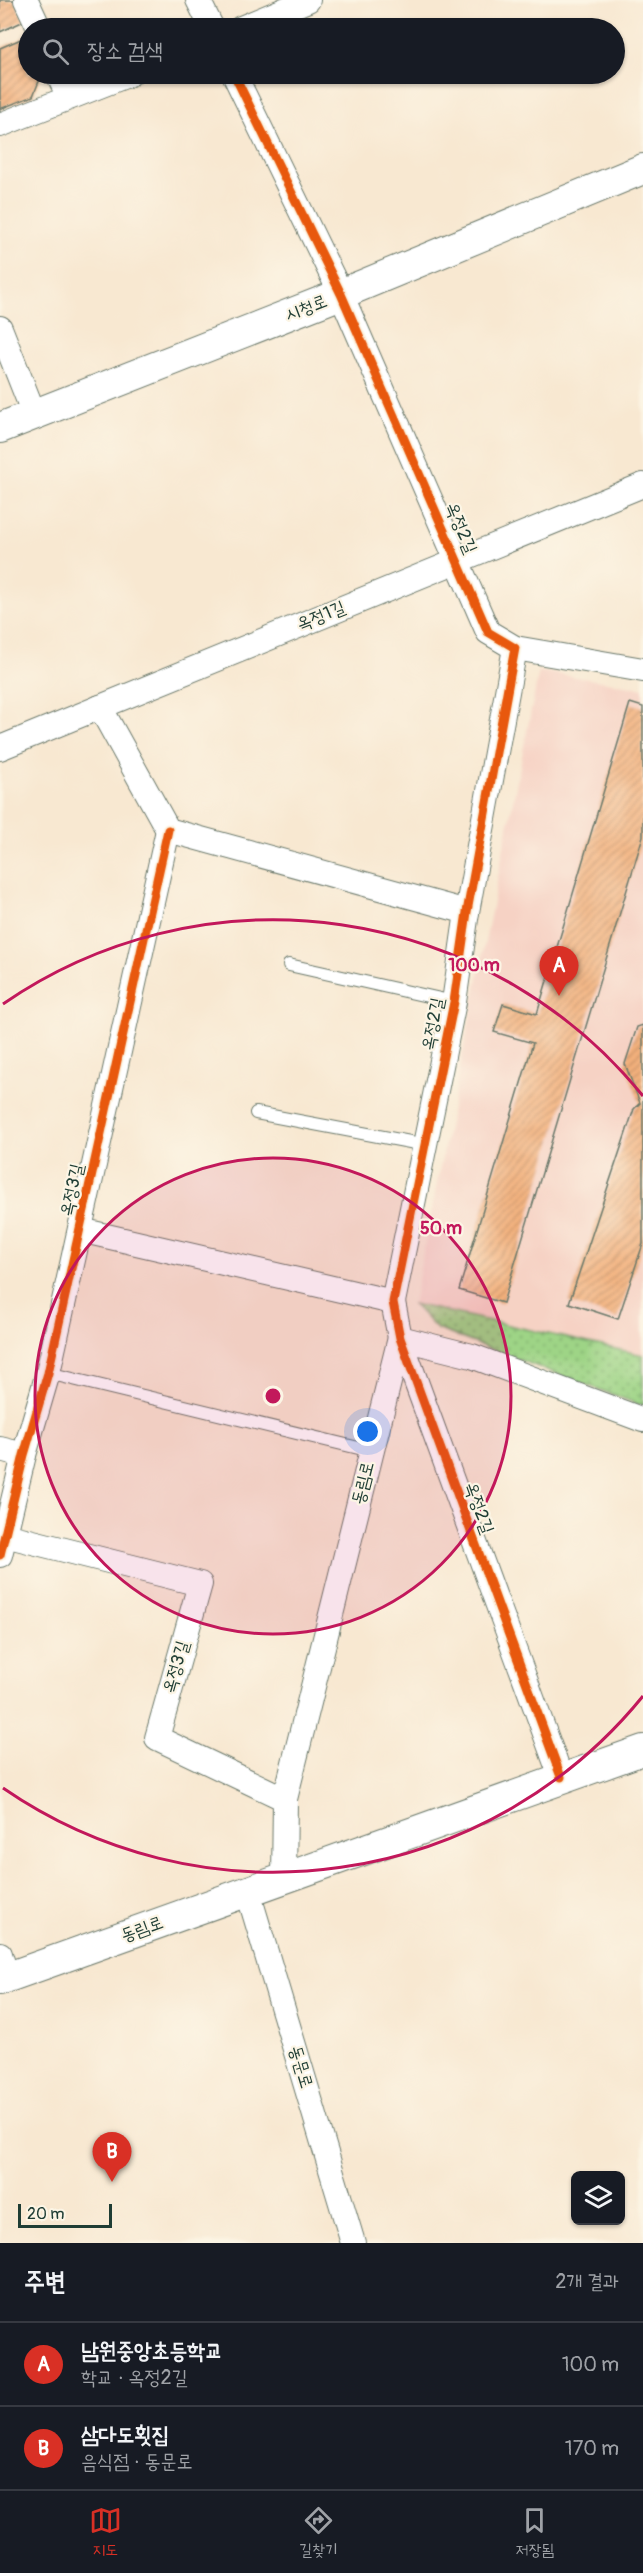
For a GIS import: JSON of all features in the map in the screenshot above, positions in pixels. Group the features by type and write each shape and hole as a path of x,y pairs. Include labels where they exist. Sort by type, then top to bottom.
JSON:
{"street":[{"path":"26,0 34,18"},
{"path":"198,0 207,18"},
{"path":"265,18 308,0"},
{"path":"63,84 69,98"},
{"path":"0,125 104,84"},
{"name":"옥정2길","path":"239,84 341,294 488,632 515,648 467,912 454,1002 393,1302 400,1338 561,1778"},
{"name":"시청로","path":"0,428 341,294 643,169"},
{"path":"0,328 34,414"},
{"name":"옥정1길","path":"0,748 643,485"},
{"path":"515,648 643,670"},
{"path":"100,707 168,830 467,912"},
{"name":"옥정3길","path":"168,830 48,1373 24,1455 2,1545 200,1584 157,1738 285,1799"},
{"name":"옥정3길","path":"80,1230 393,1302"},
{"path":"400,1338 472,1356 643,1420"},
{"name":"동림로","path":"284,1880 285,1799 400,1338"},
{"path":"0,1449 24,1455"},
{"name":"동림로","path":"2,1970 284,1880 643,1749"},
{"name":"동문로","path":"248,1892 353,2243"}],"lane":[{"name":"옥정2길","path":"289,964 454,1002"},
{"path":"256,1113 426,1145"},
{"path":"48,1373 371,1451"}],"shaded area":[{"path":"539,671 643,688 643,1355 413,1304"}],"green space":[{"path":"413,1304 643,1355 643,1406 437,1329"}],"building":[{"path":"0,0 15,0 23,18 18,18 18,24 0,32"},
{"path":"18,40 18,84 38,84 33,96 0,109 0,48"},
{"path":"630,703 643,707 643,836 503,1303 459,1290 533,1043 494,1032 503,1004 537,1014"},
{"path":"643,1025 643,1244 618,1319 569,1303 634,1109 640,1103 625,1064 637,1027"}],"cycle path":[{"path":"239,84 341,294 488,632 515,648 467,912 454,1002 393,1302 400,1338 561,1777"},
{"path":"0,1555 24,1455 48,1373 168,830"}],"place":[{"name":"남원중앙초등학교","path":"559,996"},
{"name":"삼다도횟집","path":"112,2182"}]}
